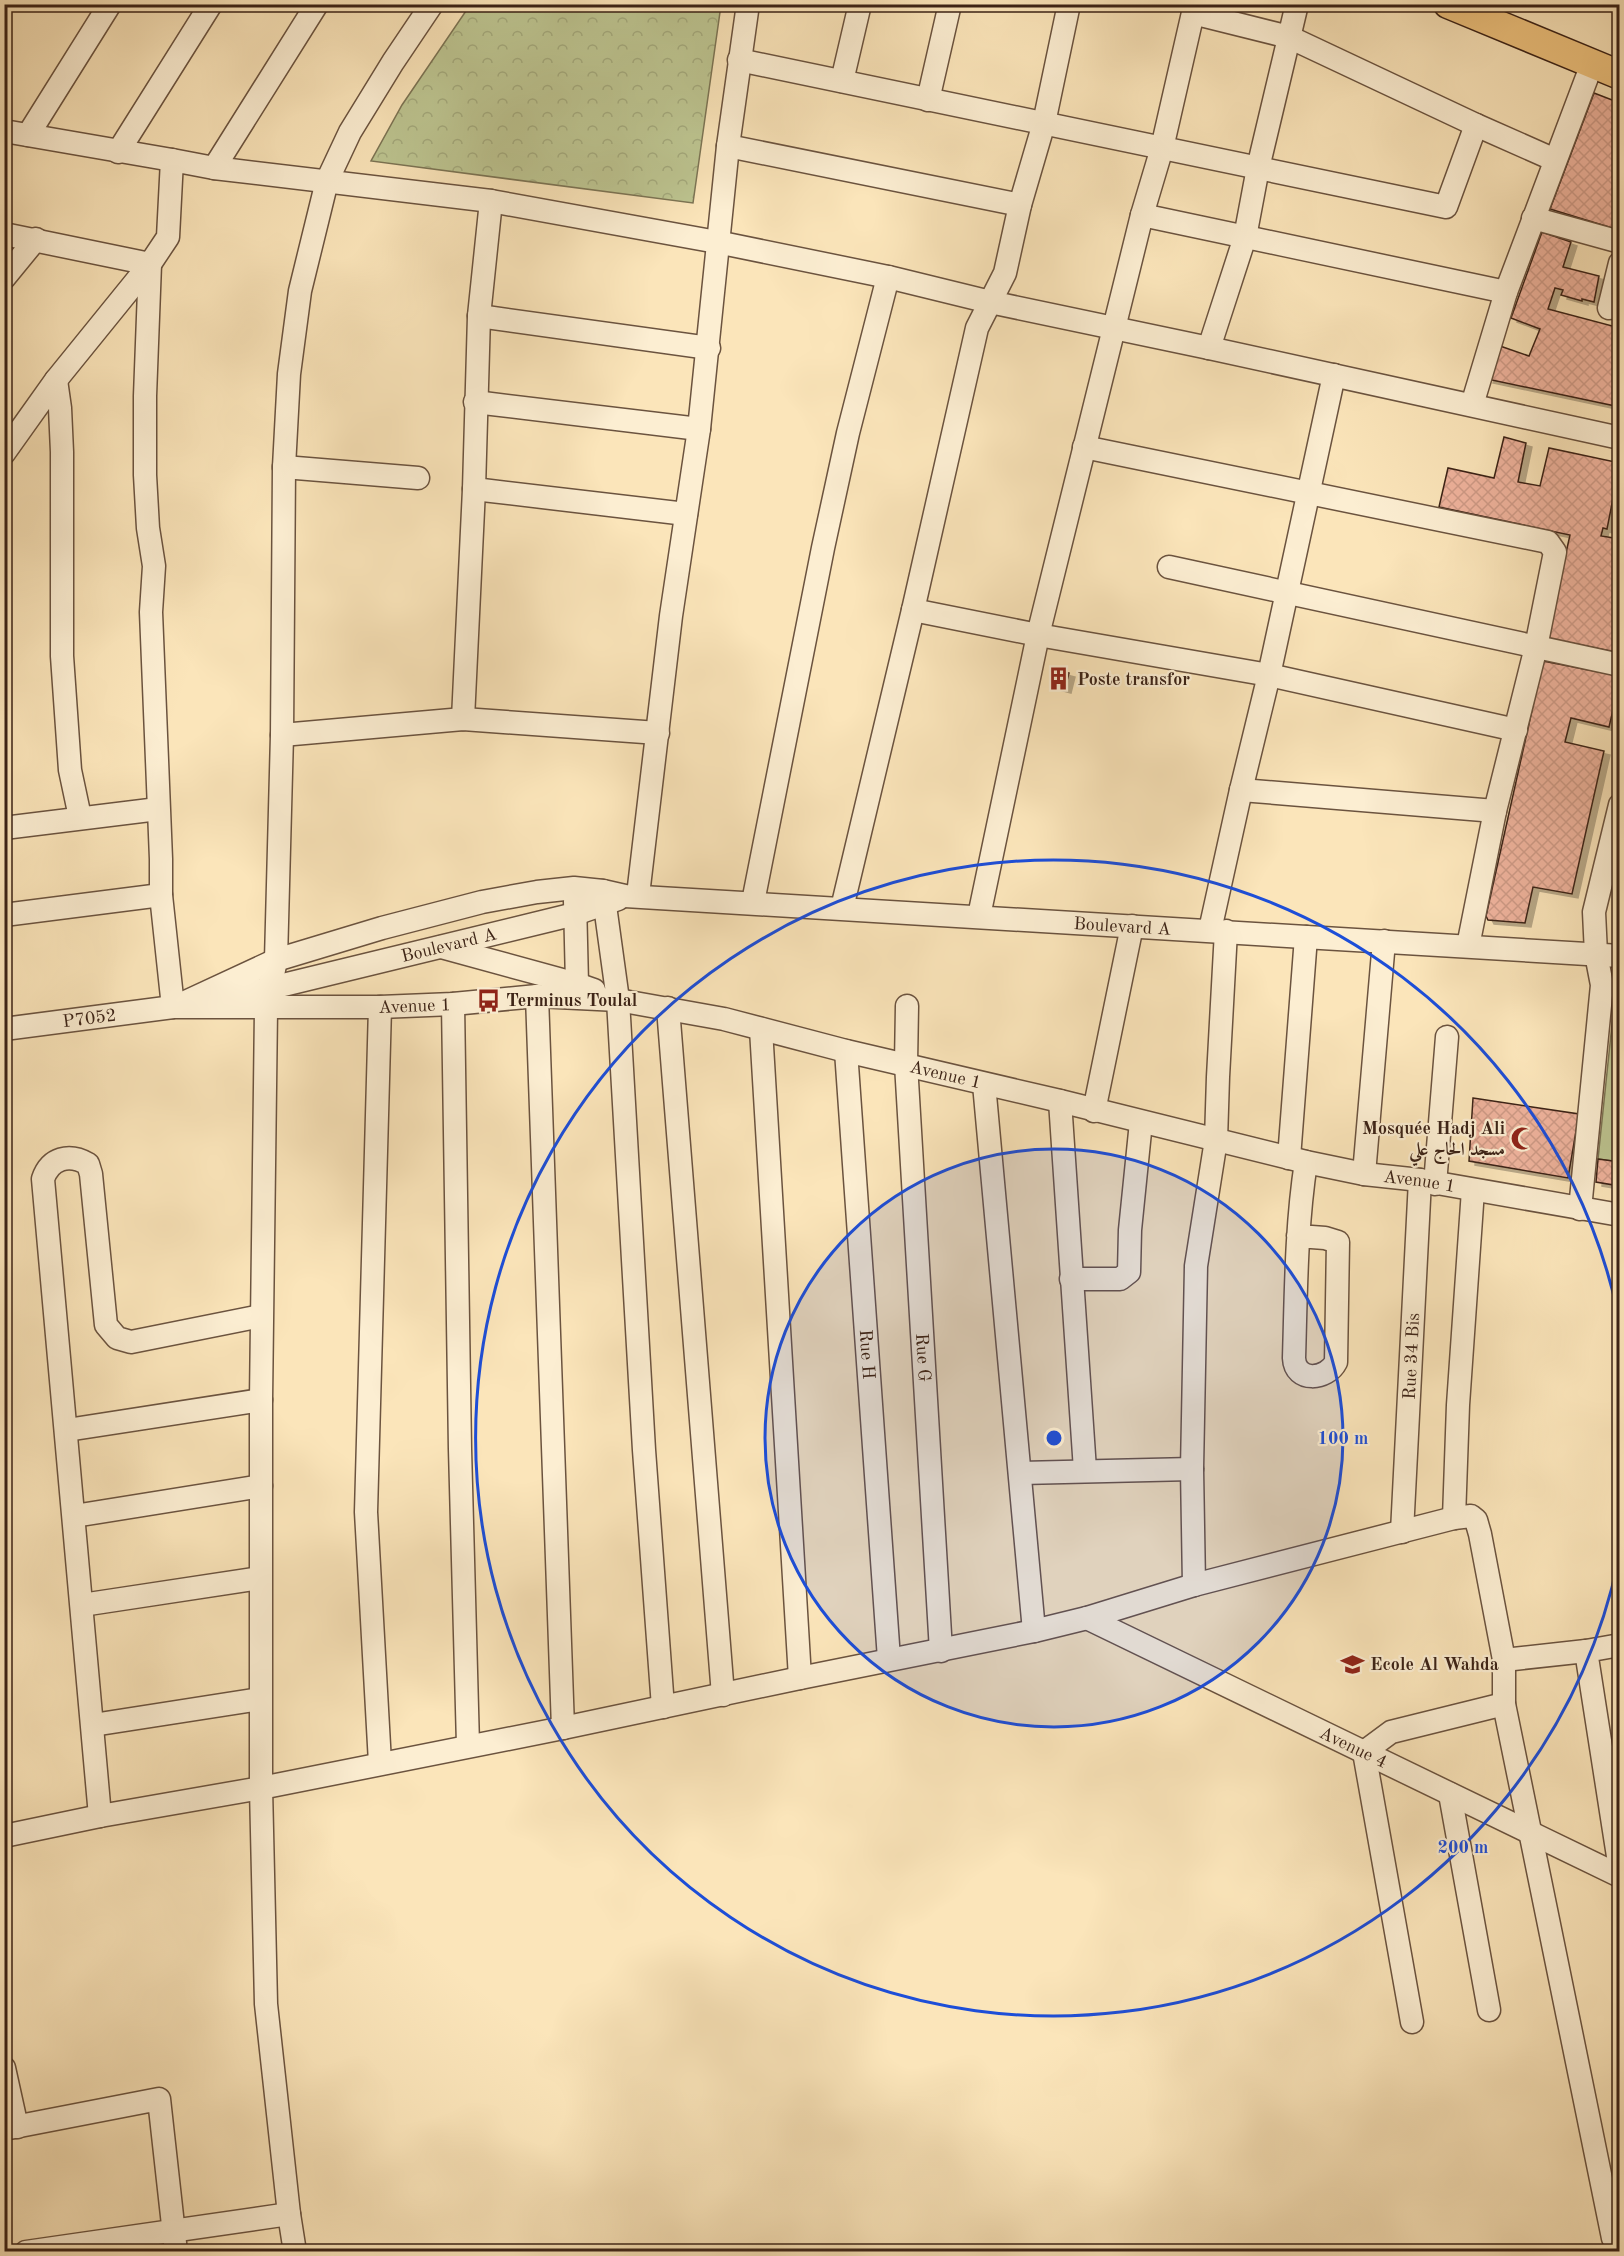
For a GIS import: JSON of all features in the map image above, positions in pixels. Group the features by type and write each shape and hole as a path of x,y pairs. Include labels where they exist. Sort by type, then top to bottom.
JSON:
{"main road":[{"path":"1448,4 1620,75"}],"street":[{"path":"28,135 110,4"},
{"path":"118,152 212,4"},
{"path":"214,168 317,4"},
{"path":"295,2252 266,2004 260,1699 261,1316 269,998 276,960 282,735 284,467 289,374 300,291 327,181 350,132 432,4"},
{"path":"663,1707 644,1450 618,1000 618,897 658,734 671,616 709,348 717,242 748,4"},
{"path":"842,81 860,4"},
{"path":"928,100 950,4"},
{"path":"842,908 977,328 1005,273 1020,205 1044,123 1069,4"},
{"path":"1209,348 1245,237 1258,168 1297,4"},
{"path":"979,916 1038,635 1142,215 1162,148 1194,8 1289,38 1555,160"},
{"path":"739,60 1446,207 1476,125"},
{"path":"1472,405 1506,292 1592,64"},
{"path":"4,131 214,168 491,201 717,242 888,277 990,302 1619,438"},
{"path":"728,146 1020,205"},
{"path":"4,453 56,380 150,264 168,237 171,160"},
{"path":"463,719 474,489 479,316 491,201"},
{"path":"1142,215 1506,292"},
{"path":"1533,218 1620,242"},
{"path":"4,234 150,264"},
{"path":"4,278 36,239"},
{"path":"1609,308 1620,262"},
{"path":"150,264 145,396 146,475 148,528 154,566 151,612 161,894 173,1007"},
{"path":"753,902 823,548 848,433 888,277"},
{"path":"479,316 709,348"},
{"path":"1194,1585 1192,1469 1196,1266 1216,1140 1218,931 1241,790 1269,675 1334,375"},
{"path":"56,380 62,452 63,678 70,770 80,817"},
{"path":"476,402 699,429"},
{"path":"1084,447 1308,491 1548,542 1555,552 1536,647 1495,811 1468,946"},
{"path":"284,467 418,478"},
{"path":"474,489 686,514"},
{"path":"1168,567 1620,665"},
{"path":"913,609 1038,635 1269,675 1516,730"},
{"path":"282,735 463,719 658,734"},
{"path":"1241,790 1495,811"},
{"path":"1580,1209 1602,985 1596,954 1594,912 1620,805"},
{"path":"4,828 158,809"},
{"path":"382,928 578,990 574,888"},
{"name":"Boulevard A","path":"276,960 382,928 482,902 574,888 618,897 753,902 1620,956"},
{"path":"4,915 161,894"},
{"name":"Boulevard A","path":"269,998 439,947 575,914 618,897"},
{"path":"1094,1111 1132,926"},
{"path":"1298,1236 1325,1238 1338,1242 1336,1362 1322,1376 1303,1374 1296,1370 1294,1365 1298,1236 1299,1208 1297,1160 1306,936"},
{"path":"1365,1174 1384,941"},
{"name":"P7052","path":"173,1007 276,960"},
{"name":"Avenue 1","path":"269,998 380,1007 453,1004 578,990 761,1029 1297,1160 1365,1174 1427,1182 1620,1215"},
{"path":"537,996 563,1728"},
{"name":"P7052","path":"4,1029 173,1007 269,998"},
{"path":"453,1004 460,1449 468,1745"},
{"name":"Rue G","path":"907,1006 906,1064 941,1651"},
{"path":"380,1007 366,1512 380,1763"},
{"path":"668,1008 723,1695"},
{"path":"761,1029 800,1677"},
{"name":"Rue 34 Bis","path":"1402,1532 1427,1182 1447,1037"},
{"name":"Rue H","path":"846,1051 889,1659"},
{"path":"984,1084 1034,1631"},
{"path":"1060,1101 1085,1470"},
{"path":"1071,1279 1120,1279 1129,1272 1130,1230 1141,1122"},
{"path":"100,1816 43,1179 47,1168 56,1160 78,1158 88,1164 92,1174 106,1325 117,1338 131,1342 261,1316"},
{"path":"1454,1518 1458,1405 1473,1190"},
{"path":"67,1430 261,1400"},
{"path":"1021,1473 1192,1469"},
{"path":"74,1516 261,1486"},
{"path":"4,1836 563,1728 800,1677 1034,1631 1087,1618 1194,1585 1454,1518 1471,1516 1478,1525 1504,1660 1504,1704 1613,2238 1620,2235"},
{"path":"82,1605 260,1578"},
{"name":"Avenue 4","path":"1087,1618 1620,1876"},
{"path":"1504,1660 1620,1645"},
{"path":"1586,1651 1620,1869"},
{"path":"93,1725 260,1699"},
{"path":"1412,2022 1364,1752 1391,1732 1504,1704"},
{"path":"1450,1794 1490,2010"},
{"path":"4,2068 10,2128 159,2098 175,2241"},
{"path":"26,2252 175,2241 289,2214"}],"green space":[{"path":"470,5 721,5 693,203 371,161 402,105"},
{"path":"1616,986 1619,986 1619,1162 1598,1159"}],"building":[{"path":"1594,93 1620,103 1620,213 1617,225 1612,228 1550,209"},
{"path":"1542,232 1571,242 1563,267 1599,276 1594,302 1561,295 1563,290 1555,288 1548,309 1620,328 1620,407 1487,379 1500,346 1529,356 1540,329 1511,318"},
{"path":"1504,437 1526,443 1518,482 1540,486 1549,448 1620,463 1607,529 1603,528 1601,536 1620,539 1620,653 1547,638 1570,535 1439,507 1448,468 1494,478"},
{"path":"1543,661 1620,676 1620,681 1609,727 1571,718 1565,742 1604,751 1572,894 1533,887 1525,923 1488,920 1486,916"},
{"name":"Poste transfor","path":"1053,669 1069,673 1065,689 1050,685"},
{"name":"Mosquée Hadj Ali مسجد الحاج علي","path":"1473,1098 1579,1114 1568,1178 1469,1161"},
{"path":"1598,1159 1620,1162 1620,1186 1596,1182"}],"place":[{"name":"Poste transfor","path":"1059,679"},
{"name":"Terminus Toulal","path":"488,1000"},
{"name":"Mosquée Hadj Ali مسجد الحاج علي","path":"1523,1138"},
{"name":"Ecole Al Wahda","path":"1352,1664"}]}
